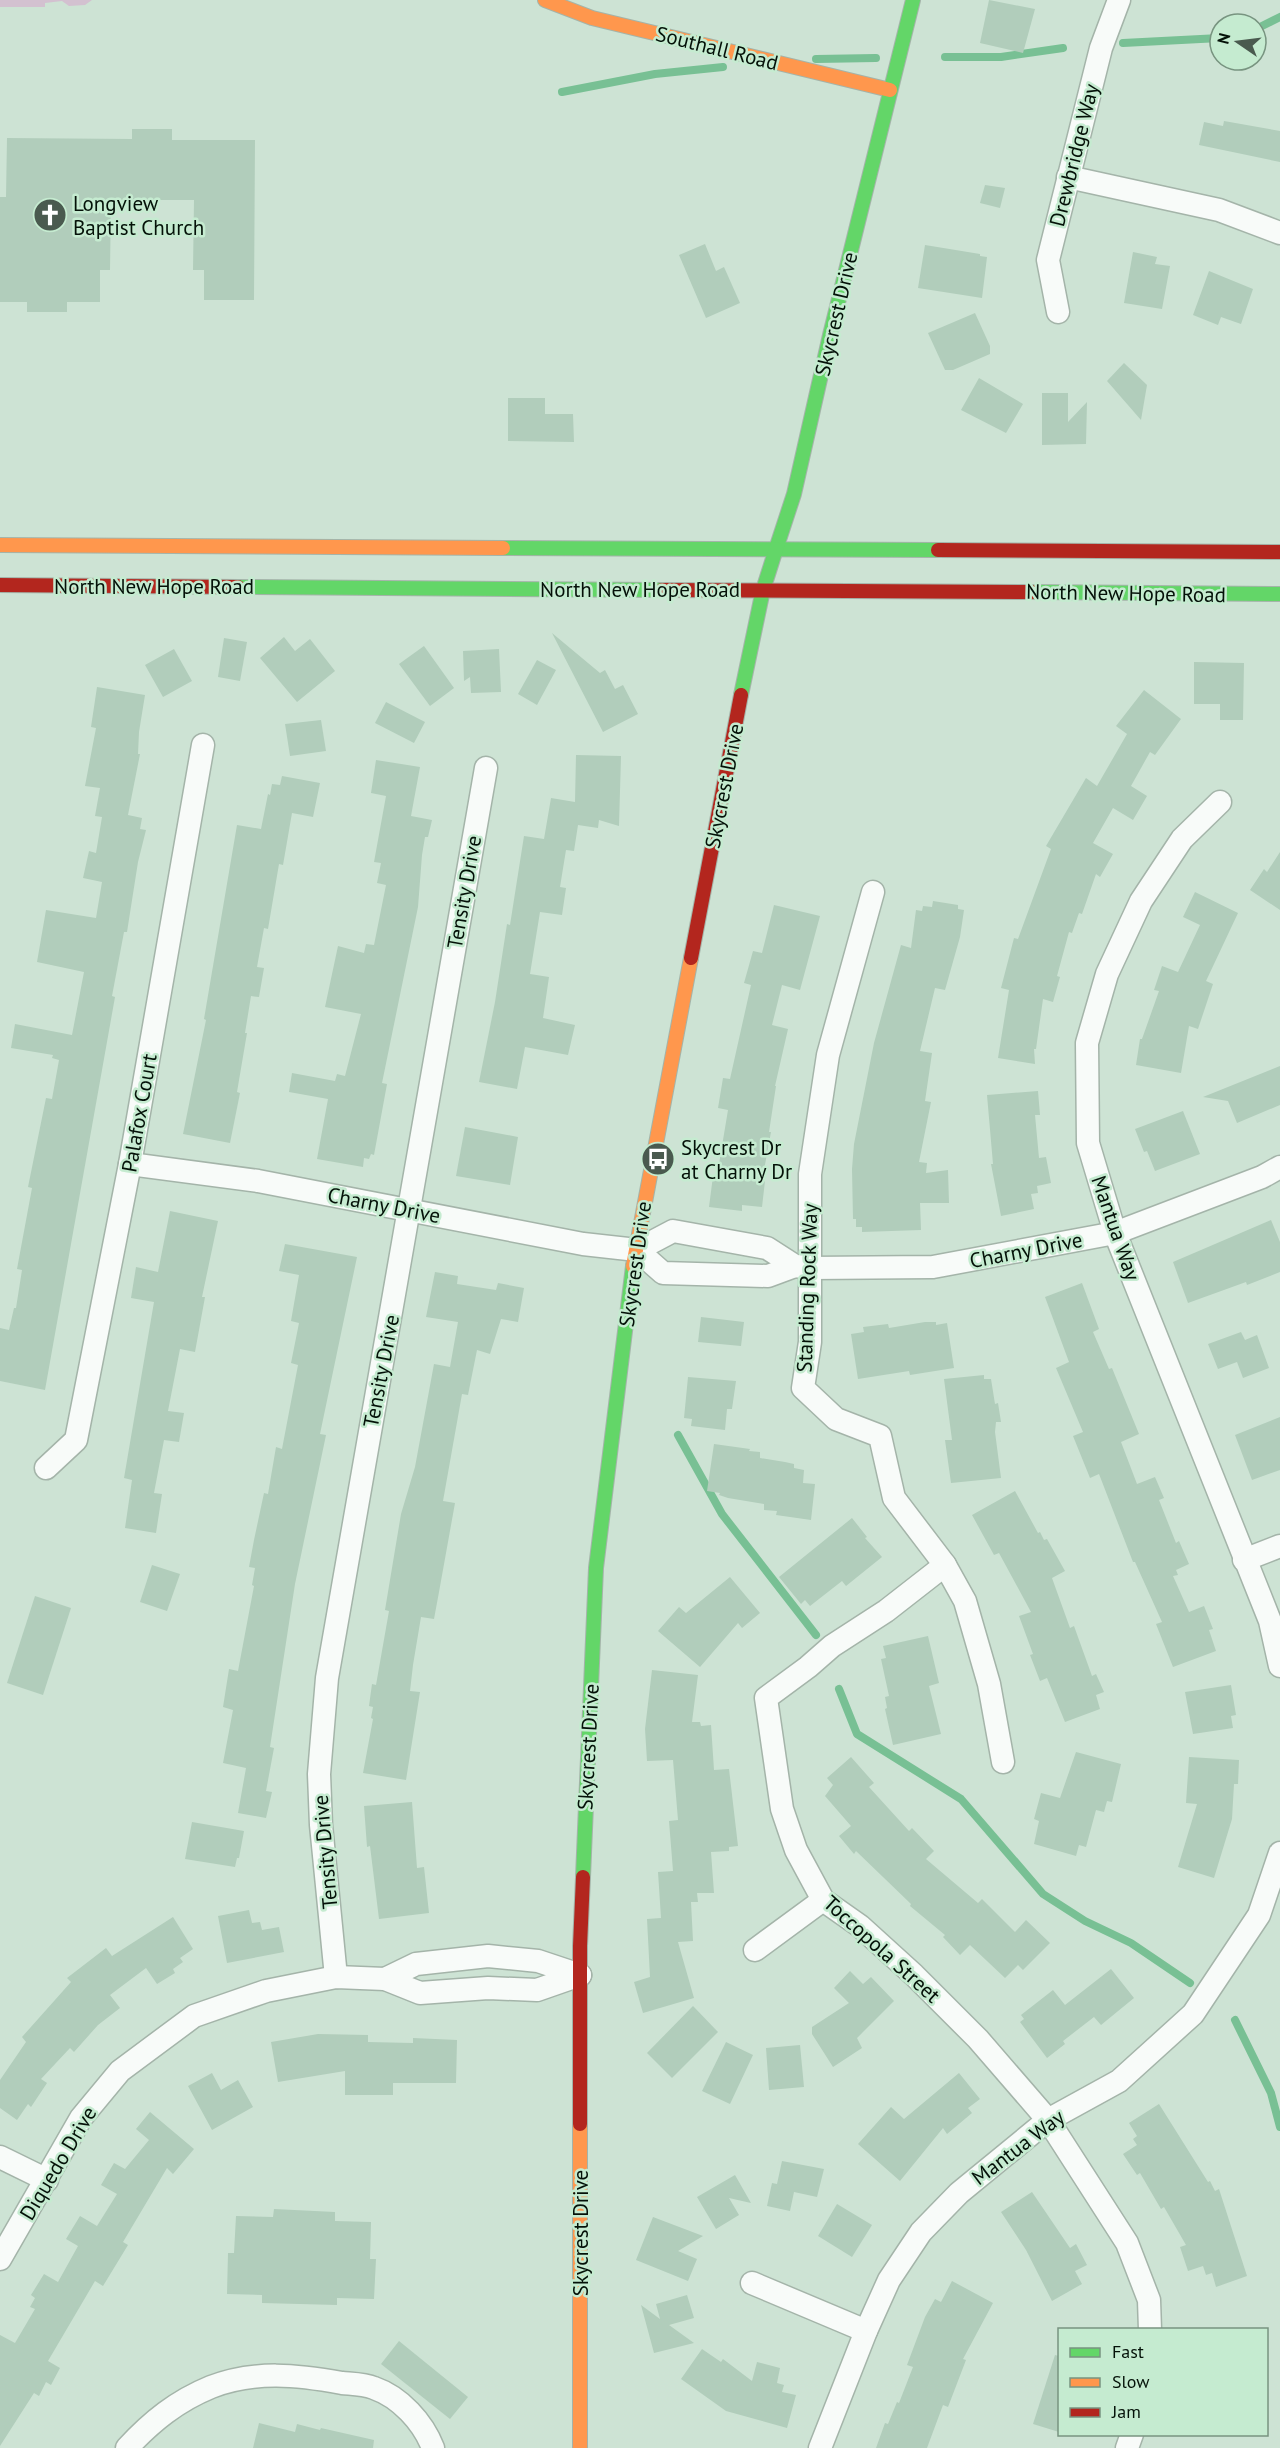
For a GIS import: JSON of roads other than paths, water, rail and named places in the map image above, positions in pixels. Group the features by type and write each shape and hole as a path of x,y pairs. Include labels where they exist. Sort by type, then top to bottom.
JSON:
{"main road":[{"name":"Southall Road","path":"545,0 592,18 890,90"},
{"name":"Skycrest Drive","path":"580,2448 580,1975 584,1833 596,1568 629,1290 644,1197 763,590 792,501 830,335 913,0"},
{"name":"North New Hope Road","path":"0,545 1280,552"},
{"name":"North New Hope Road","path":"0,585 1280,594"}],"street":[{"name":"Drewbridge Way","path":"1058,312 1048,260 1101,48 1119,0"},
{"path":"1068,177 1219,210 1280,233"},
{"name":"Palafox Court","path":"46,1468 76,1440 130,1164 203,745"},
{"name":"Tensity Drive","path":"336,1977 321,1825 319,1774 322,1720 333,1642 486,768"},
{"name":"Mantua Way","path":"1220,802 1182,839 1141,902 1107,974 1087,1043 1088,1143 1115,1233 1270,1621 1280,1666"},
{"name":"Standing Rock Way","path":"873,892 828,1055 810,1174 803,1267 810,1342 803,1388 836,1419 880,1436 894,1498 945,1565 965,1601 989,1684 1003,1762"},
{"name":"Charny Drive","path":"130,1164 258,1181 583,1244 636,1250 663,1272 768,1276 803,1267 933,1267 1115,1233 1262,1177 1280,1167"},
{"path":"636,1250 674,1231 767,1248 803,1267"},
{"path":"1244,1560 1280,1546"},
{"name":"Toccopola Street","path":"945,1565 886,1611 831,1646 808,1667 766,1698 782,1809 796,1850 823,1900 860,1926 914,1975 978,2039 1048,2120 1127,2243 1149,2300 1150,2328"},
{"name":"Mantua Way","path":"820,2448 866,2331 889,2280 921,2232 959,2193 1048,2120 1119,2080 1193,2014 1259,1915 1280,1853"},
{"path":"755,1950 823,1900"},
{"name":"Diquedo Drive","path":"385,1979 416,1964 488,1956 538,1961 580,1975"},
{"name":"Diquedo Drive","path":"0,2259 81,2118 120,2071 168,2033 194,2016 266,1991 336,1977 385,1979 420,1993 488,1988 537,1990 580,1975"},
{"path":"0,2157 46,2180"},
{"path":"752,2283 866,2331"},
{"path":"127,2448 149,2424 183,2400 213,2386 259,2375 295,2375 374,2388 408,2408 433,2448"}],"waterway":[{"path":"1268,23 1280,17"},
{"path":"1123,43 1208,39"},
{"path":"945,57 1001,57 1063,48"},
{"path":"816,59 876,58"},
{"path":"562,92 655,74 723,67"},
{"path":"678,1435 722,1514 816,1635"},
{"path":"839,1689 857,1734 961,1799 1043,1894 1085,1921 1131,1943 1190,1983"},
{"path":"1235,2020 1271,2093 1280,2127"}],"place":[{"name":"Longview Baptist Church","path":"50,215"},
{"name":"Skycrest Dr at Charny Dr","path":"658,1159"}]}
